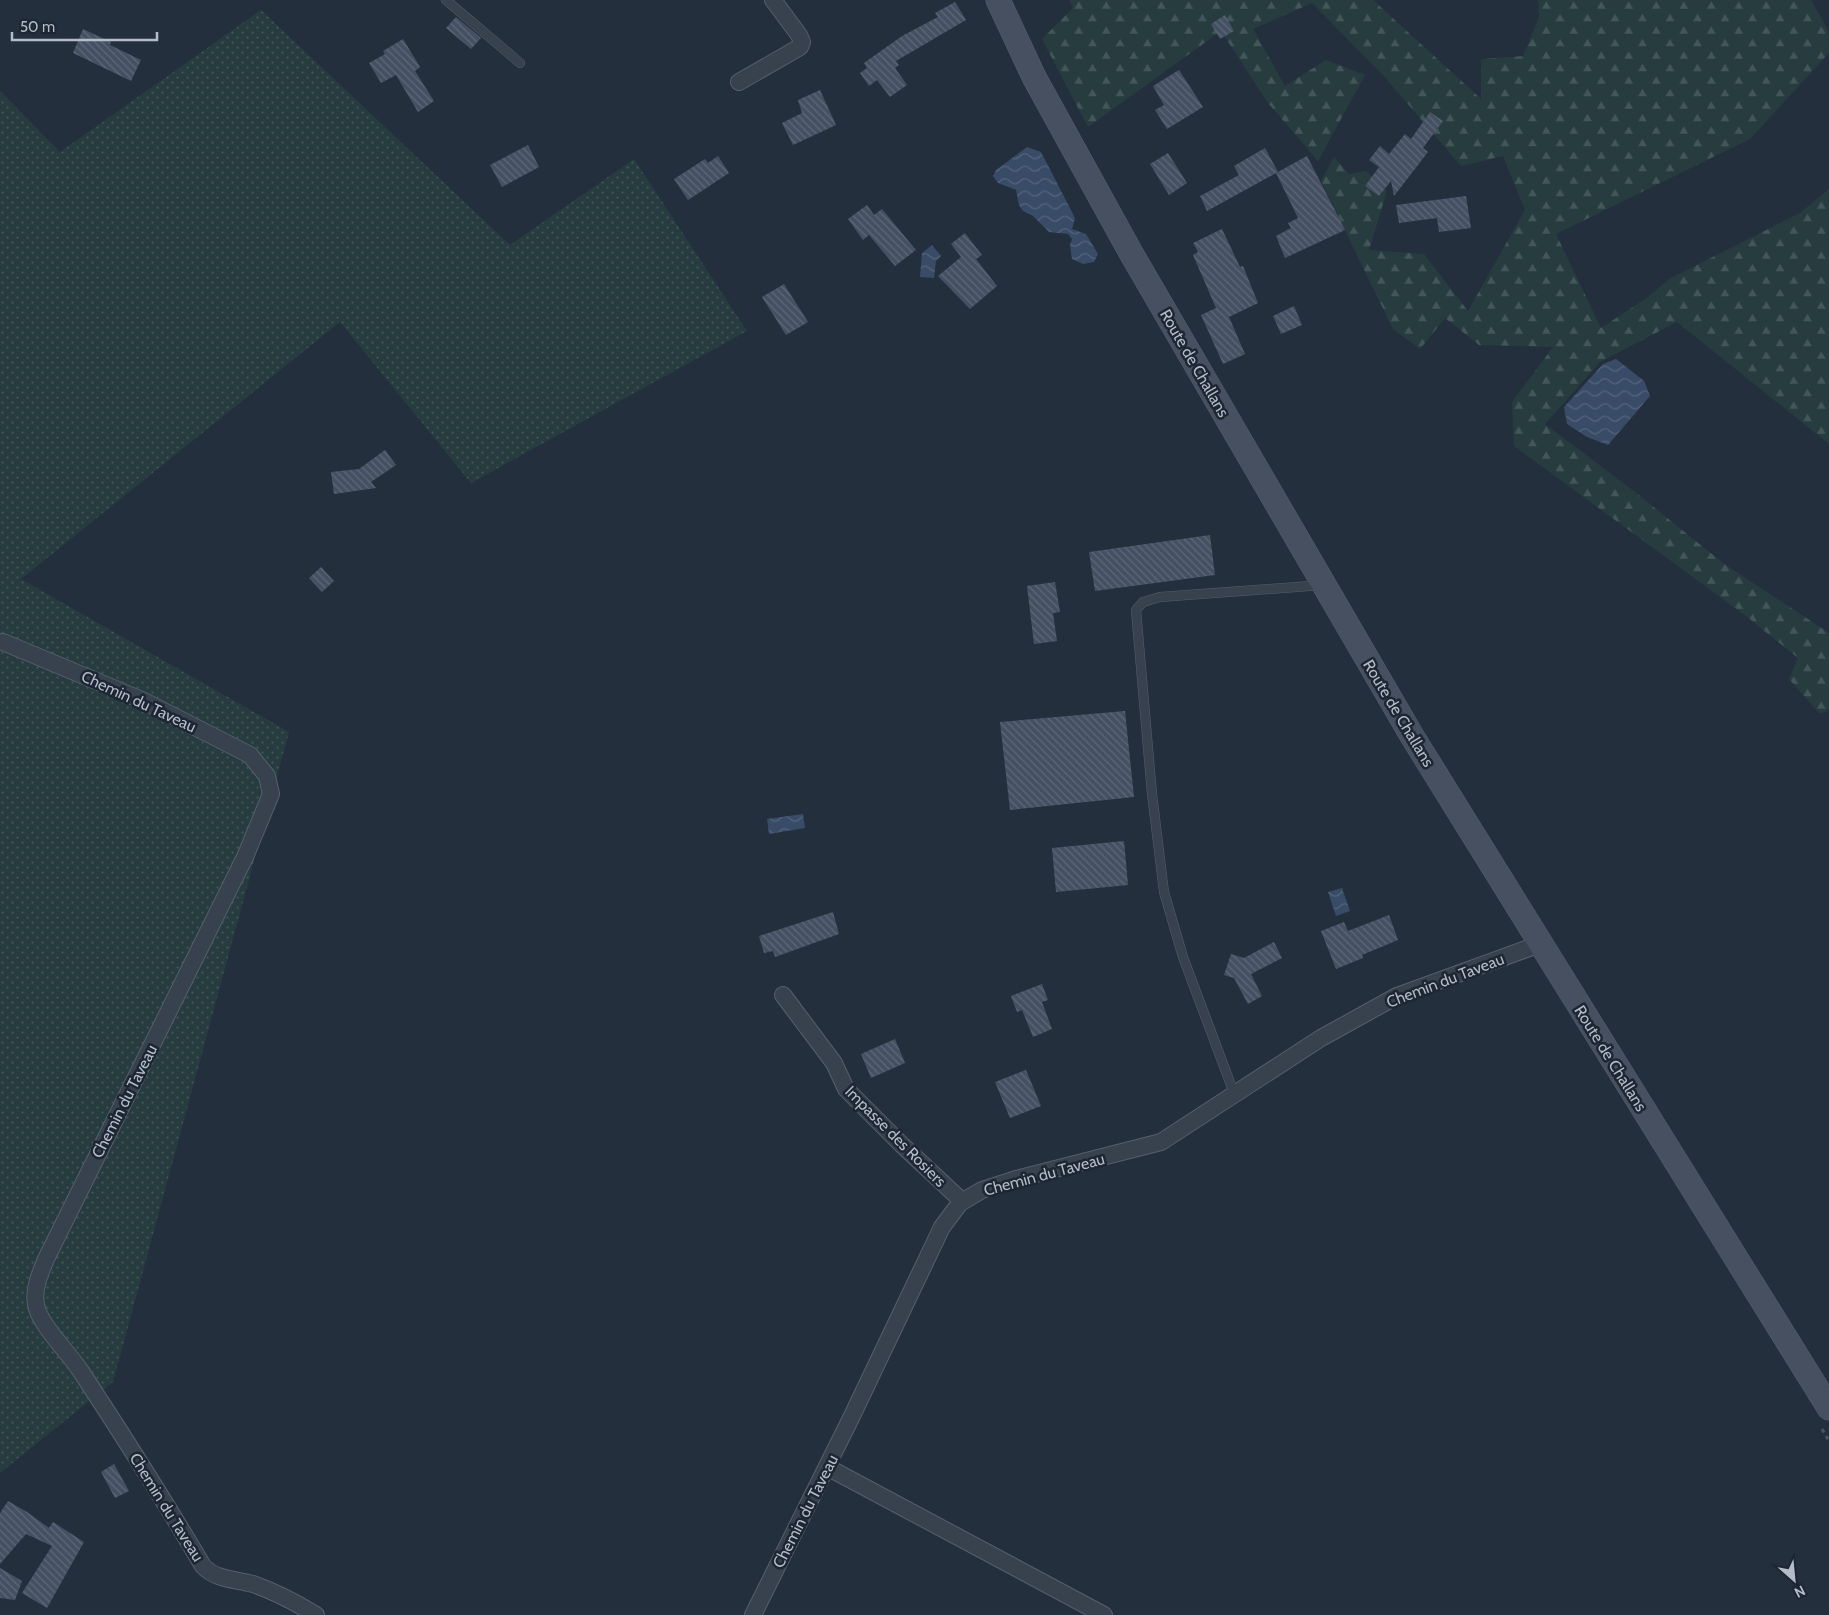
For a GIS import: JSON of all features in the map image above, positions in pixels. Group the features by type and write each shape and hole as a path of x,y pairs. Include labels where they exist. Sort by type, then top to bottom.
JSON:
{"main road":[{"name":"Route de Challans","path":"998,0 1034,77 1131,253 1412,736 1829,1408"}],"street":[{"path":"739,82 800,47 802,42 799,35 773,0"},
{"name":"Chemin du Taveau","path":"2,642 144,701 250,755 267,776 270,786 267,806 246,857 47,1257 37,1284 36,1304 47,1326 79,1368 164,1500 203,1566 210,1574 252,1584 287,1597 316,1615"},
{"name":"Chemin du Taveau","path":"753,1615 827,1467 942,1227 962,1201 982,1190 1016,1179 1161,1142 1321,1038 1396,996 1540,944"},
{"name":"Impasse des Rosiers","path":"784,995 834,1063 846,1089 962,1201"},
{"path":"827,1467 1104,1615"}],"lane":[{"path":"446,0 520,63"},
{"path":"1234,1093 1184,957 1164,892 1152,794 1136,610 1143,602 1160,597 1323,585"}],"green space":[{"path":"1069,0 1373,0 1481,99 1481,59 1523,56 1539,17 1538,0 1811,0 1829,32 1829,53 1750,139 1556,234 1601,328 1648,297 1669,279 1800,213 1829,189 1829,444 1677,322 1600,362 1545,424 1635,492 1723,563 1829,633 1829,710 1820,714 1789,679 1798,658 1746,616 1514,446 1512,402 1553,347 1479,345 1445,318 1420,349 1393,329 1321,181 1334,157 1349,174 1366,171 1387,191 1369,250 1424,254 1468,311 1525,210 1503,156 1461,166 1383,75 1312,3 1253,29 1285,86 1326,60 1365,75 1318,161 1268,103 1221,31 1088,127 1042,39 1073,8"},
{"path":"261,10 510,245 634,159 747,331 471,483 340,322 21,579 289,732 113,1382 0,1473 0,91 60,152"}],"water":[{"path":"1027,147 1041,152 1075,218 1072,229 1086,234 1098,254 1094,262 1083,264 1072,259 1070,245 1072,239 1068,234 1049,232 1033,216 1023,211 1019,205 1016,190 998,183 993,176 996,170"},
{"path":"932,245 941,256 936,261 934,278 920,277 922,253"},
{"path":"1616,359 1644,381 1650,396 1608,445 1587,437 1567,424 1564,407 1603,364"},
{"path":"803,814 805,828 769,834 767,819"},
{"path":"1342,888 1350,911 1336,916 1328,892"}],"building":[{"path":"955,2 966,20 896,61 899,65 895,68 907,85 890,97 877,80 869,86 860,73 867,68 864,63 902,36 938,17 935,13"},
{"path":"1225,15 1234,31 1220,39 1211,24"},
{"path":"456,17 481,38 471,49 446,28"},
{"path":"83,29 111,42 110,45 141,60 131,81 73,53"},
{"path":"403,39 420,67 415,71 434,101 418,112 396,75 381,83 369,63 385,54 383,51"},
{"path":"1179,70 1203,107 1167,129 1155,110 1164,105 1153,86"},
{"path":"820,90 836,125 793,145 782,123 802,113 798,100"},
{"path":"1430,112 1443,121 1423,148 1428,152 1394,196 1391,181 1379,196 1365,186 1379,167 1369,160 1380,146 1389,154 1405,134 1411,139"},
{"path":"528,145 539,167 502,187 490,165"},
{"path":"1265,148 1278,172 1207,211 1200,196 1239,175 1234,166"},
{"path":"1168,153 1187,183 1169,195 1150,164"},
{"path":"718,156 729,173 688,200 674,179 705,159 708,163"},
{"path":"1307,156 1345,230 1285,258 1276,236 1291,228 1288,223 1298,218 1276,173"},
{"path":"1466,196 1471,228 1439,232 1437,218 1399,223 1396,205"},
{"path":"867,205 874,215 882,209 916,250 895,266 869,235 863,240 848,219"},
{"path":"1222,229 1240,267 1243,266 1258,303 1229,317 1245,354 1223,364 1201,315 1216,308 1193,255 1198,252 1193,243"},
{"path":"965,233 982,255 976,259 997,286 970,309 938,276 961,257 951,244"},
{"path":"784,284 808,322 786,335 762,297"},
{"path":"1294,306 1302,325 1281,334 1273,316"},
{"path":"385,450 396,465 371,482 376,488 334,494 331,472 359,469"},
{"path":"1210,535 1215,575 1095,591 1089,552"},
{"path":"321,567 334,581 322,592 309,578"},
{"path":"1055,582 1060,612 1053,613 1057,641 1034,644 1027,586"},
{"path":"1125,711 1134,797 1010,810 1000,722"},
{"path":"1124,841 1128,885 1056,892 1052,848"},
{"path":"833,912 839,934 775,957 773,951 764,953 759,936"},
{"path":"1389,915 1398,940 1362,955 1363,958 1336,969 1321,931 1344,922 1348,931"},
{"path":"1274,942 1282,958 1251,974 1262,996 1248,1004 1234,978 1224,975 1231,954 1244,958"},
{"path":"1042,984 1048,1000 1042,1002 1052,1029 1033,1037 1022,1010 1017,1012 1011,996"},
{"path":"895,1039 905,1063 871,1078 861,1054"},
{"path":"1026,1070 1041,1106 1010,1118 995,1082"},
{"path":"114,1464 129,1491 115,1498 101,1472"},
{"path":"8,1501 49,1528 53,1522 84,1542 47,1608 22,1593 52,1546 26,1534 0,1564 0,1513"},
{"path":"0,1568 22,1581 15,1600 0,1598"}]}
